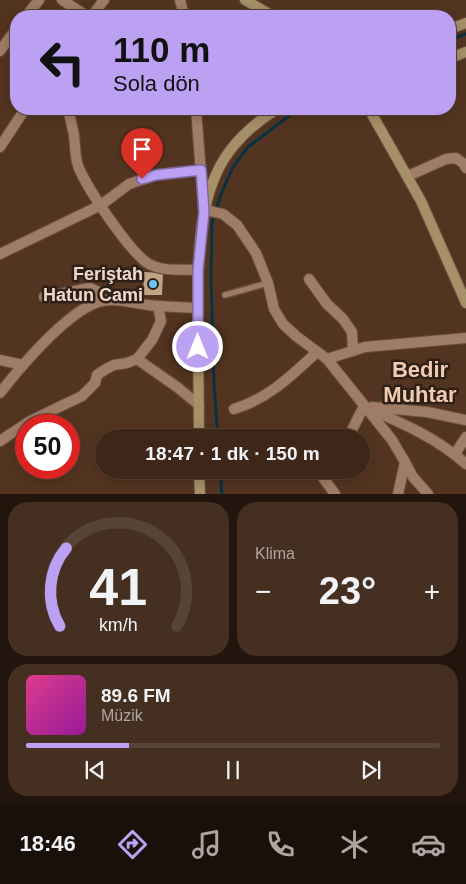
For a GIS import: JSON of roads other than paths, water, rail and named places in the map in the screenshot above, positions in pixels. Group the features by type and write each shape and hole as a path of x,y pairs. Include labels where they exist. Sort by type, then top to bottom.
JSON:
{"main road":[{"path":"245,0 260,4"},
{"path":"199,429 198,270 210,188 219,168 234,144 266,115"},
{"path":"372,115 421,201 466,302"},
{"path":"200,479 200,494"}],"street":[{"path":"31,10 39,0"},
{"path":"62,0 78,10"},
{"path":"0,51 10,37"},
{"path":"0,147 21,115"},
{"path":"69,115 77,163 89,188 138,256 149,264 161,268 198,270"},
{"path":"196,115 201,170 207,211 223,214 237,225 256,253 268,283 274,309 283,324 328,359 392,440 412,477 428,494"},
{"path":"408,176 446,159 456,158 466,168"},
{"path":"0,254 101,205 129,184 156,175 201,170"},
{"path":"310,279 327,304 343,319 352,332 353,351"},
{"path":"44,297 90,288 99,292 98,302"},
{"path":"0,393 33,354 75,315 98,302 113,300 158,306 198,308"},
{"path":"0,441 30,421 82,396 95,383 97,375 106,369 136,359 152,340 161,321 158,306"},
{"path":"328,359 365,347 466,338"},
{"path":"234,408 249,404 280,385 317,352"},
{"path":"136,359 177,387 199,405"},
{"path":"0,360 23,365"},
{"path":"364,406 427,412 466,420"},
{"path":"352,429 364,406"},
{"path":"364,406 422,433 455,454 466,464"},
{"path":"455,454 466,437"},
{"path":"398,494 405,462"},
{"path":"324,479 335,494"}],"lane":[{"path":"225,295 268,283"}],"waterway":[{"path":"456,38 466,34"},
{"path":"217,429 211,278 212,223 221,194 233,167 248,147 290,115"},
{"path":"221,479 222,494"}],"place":[{"name":"Feriştah Hatun Cami","path":"153,284"}],"district":[{"name":"Bedir Muhtar","path":"420,382"}]}
